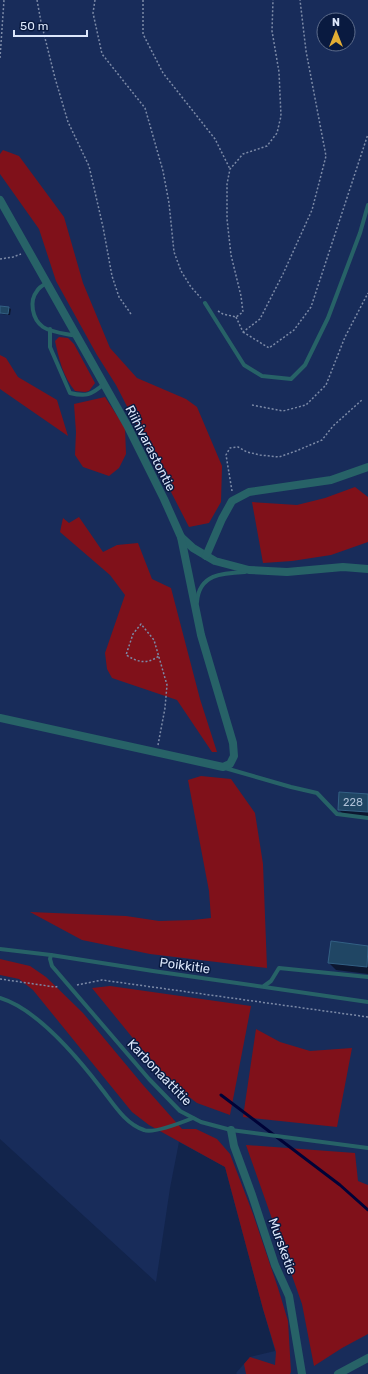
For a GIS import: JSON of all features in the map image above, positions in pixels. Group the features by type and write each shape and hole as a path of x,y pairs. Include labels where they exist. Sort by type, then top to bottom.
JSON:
{"street":[{"name":"Riihivarastontie","path":"0,200 128,425 181,537 193,548 216,561 249,570 287,572 343,567 368,569"},
{"path":"206,556 222,519 232,501 249,492 331,480 368,467"},
{"path":"0,718 222,767 230,764 234,756 233,743 201,635 181,537"},
{"name":"Mursketie","path":"231,1130 234,1146 275,1266 289,1296 302,1374"},
{"path":"338,1374 368,1358"}],"lane":[{"path":"205,303 244,365 262,376 291,380 305,365 328,318 351,260 368,205"},
{"path":"46,283 38,289 33,298 33,311 37,320 43,327 77,336"},
{"path":"50,329 50,348 60,374 70,393 87,395 96,391 104,384"},
{"path":"196,612 197,597 202,584 214,576 235,572 264,571"},
{"path":"222,767 317,793 337,814 368,818"},
{"name":"Poikkitie","path":"0,950 51,955 368,1002"},
{"name":"Karbonaattitie","path":"51,955 50,959 52,966 149,1079 180,1110 201,1122 231,1130 368,1148"},
{"path":"264,986 271,981 280,968 368,977"},
{"path":"0,998 9,1001 37,1020 62,1042 92,1076 127,1121 145,1131 163,1128 194,1118"}],"path":[{"path":"0,58 4,0"},
{"path":"37,0 54,78 68,122 89,166 103,227 112,276 119,297 131,314"},
{"path":"95,0 93,12 102,54 146,108 170,203 174,252 181,271 191,288 205,303 224,314 236,317 243,312 241,296 231,255 227,219 227,184 230,169 242,154 267,146 278,133 281,116 280,72 272,31 273,0"},
{"path":"142,0 143,34 163,74 215,139 230,169"},
{"path":"243,332 260,319 283,274 312,210 326,156 306,52 300,0"},
{"path":"236,317 243,332 269,348 294,330 311,307 368,134"},
{"path":"0,259 13,257 28,251"},
{"path":"252,405 283,411 306,405 326,385 345,337 368,294"},
{"path":"232,501 232,488 226,454 230,448 238,447 247,452 279,457 296,451 322,440 333,426 363,399"},
{"path":"156,752 165,708 167,685 159,656 154,640 141,624 133,634 126,655 137,662 151,662 159,656"},
{"path":"0,979 54,987 87,984 102,980 368,1017"}],"shaded area":[{"path":"0,0 368,0 368,1374 236,1373 250,1357 275,1351 225,1167 179,1142 170,1188 156,1282 0,1139"},
{"path":"3,150 19,156 64,217 83,283 110,348 137,378 186,399 197,407 222,466 221,502 209,523 189,527 116,385 97,355 56,281 39,229 0,174 0,154"},
{"path":"59,337 68,338 74,344 95,383 89,391 75,391 67,380 55,341"},
{"path":"0,355 6,358 18,377 57,400 68,436 0,389"},
{"path":"105,397 125,428 126,454 119,468 109,476 83,467 75,455 76,432 74,404"},
{"path":"355,487 368,497 368,542 331,555 292,561 263,563 252,502 297,505 325,498"},
{"path":"79,517 103,552 117,545 138,543 152,579 171,588 200,699 217,752 212,752 177,700 112,678 107,669 105,653 125,595 110,575 60,532 63,518 69,523"},
{"path":"201,776 231,779 255,813 263,864 267,968 150,954 82,940 30,912 126,916 159,921 211,918 209,891 188,780"},
{"path":"0,959 30,966 46,977 83,1013 182,1129 196,1129 217,1139 230,1154 253,1214 288,1321 290,1374 246,1374 244,1364 250,1357 275,1365 276,1352 225,1167 149,1125 132,1112 33,990 19,979 0,975"},
{"path":"110,986 251,1006 230,1115 197,1103 167,1080 92,988"},
{"path":"256,1029 280,1042 310,1051 352,1048 337,1127 243,1117"},
{"path":"246,1145 355,1153 358,1181 368,1185 368,1334 342,1348 314,1366 302,1304"}],"building":[{"path":"0,306 9,307 8,314 0,313"},
{"path":"339,792 368,794 368,812 338,810"},
{"path":"331,941 368,946 367,967 328,963"}],"waterway":[{"path":"221,1095 340,1185 368,1210"}]}
